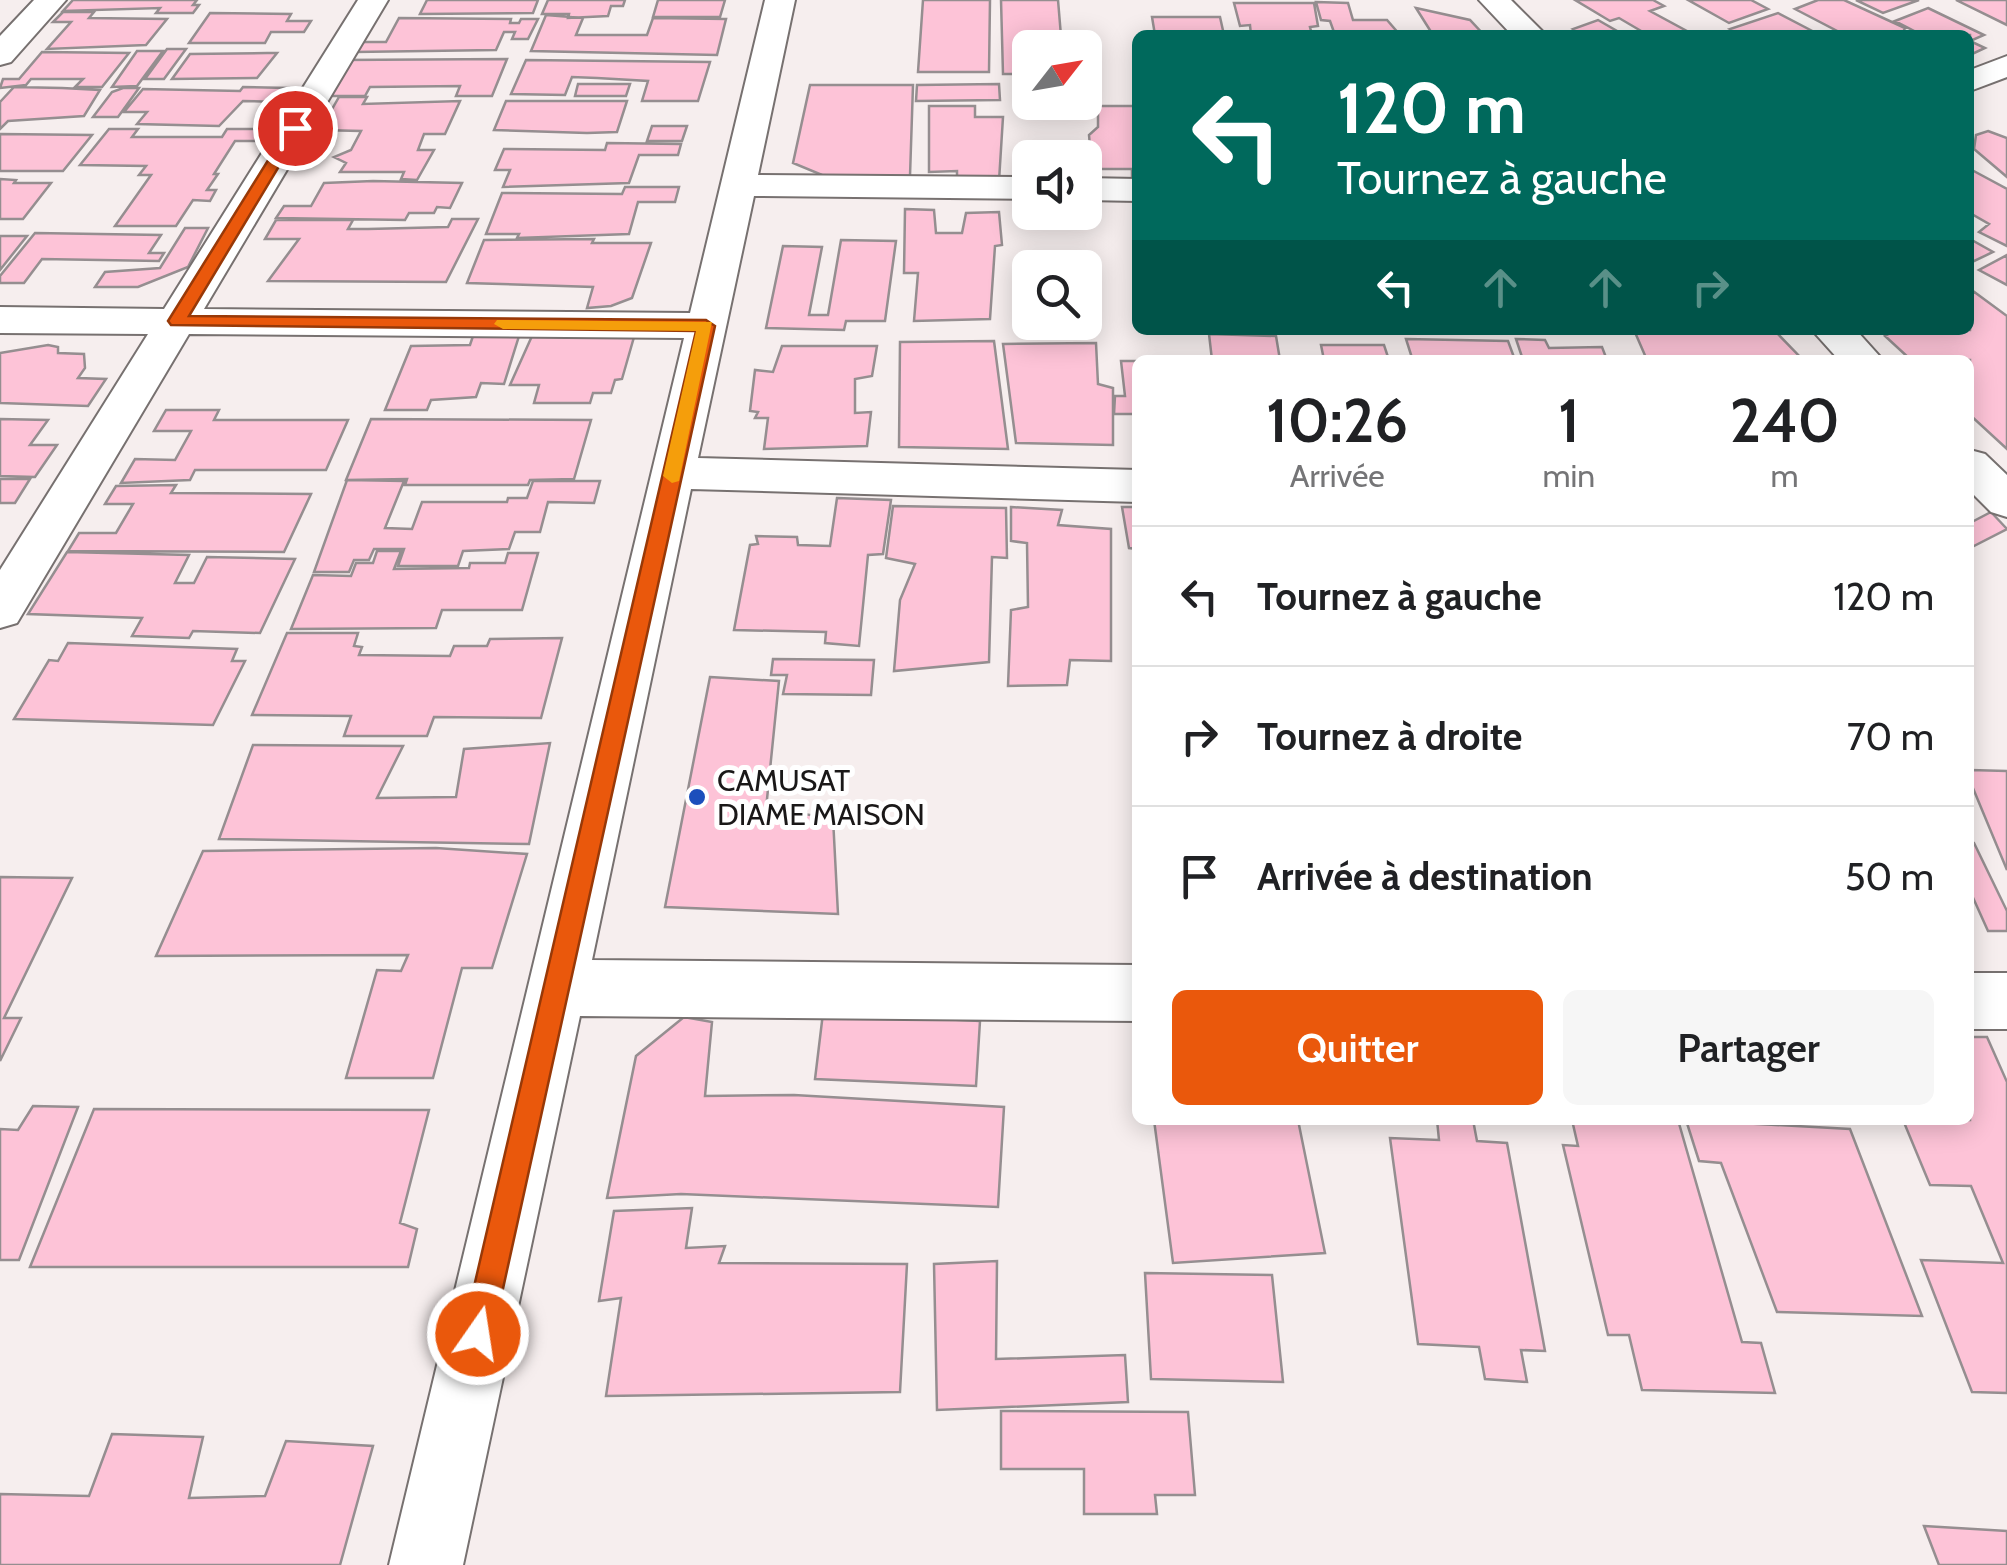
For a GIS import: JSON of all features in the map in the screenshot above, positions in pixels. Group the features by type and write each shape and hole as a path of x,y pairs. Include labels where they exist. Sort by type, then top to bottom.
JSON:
{"street":[{"path":"0,55 51,0"},
{"path":"0,610 374,0"},
{"path":"426,1565 780,0"},
{"path":"1494,0 1525,30"},
{"path":"1974,79 2007,66"},
{"path":"738,185 1012,188"},
{"path":"1102,189 1132,190"},
{"path":"0,320 706,326"},
{"path":"1837,335 1857,355"},
{"path":"1974,469 2007,501"},
{"path":"673,473 1132,486"},
{"path":"1974,510 2007,511"},
{"path":"556,988 1132,993"},
{"path":"1974,1001 2007,1001"}],"building":[{"path":"73,0 197,0 193,5 199,5 193,13 156,13 160,8 63,11"},
{"path":"427,0 538,0 533,13 420,14"},
{"path":"548,0 625,0 623,6 611,6 608,16 568,18 569,14 542,14"},
{"path":"658,0 725,0 720,17 653,17"},
{"path":"923,0 990,0 989,72 918,72"},
{"path":"1001,0 1058,0 1060,30 1012,30 1012,74 1003,74"},
{"path":"1575,0 1653,0 1664,6 1650,11 1685,30 1639,30 1619,18 1610,21"},
{"path":"1688,0 1751,0 1768,9 1729,23"},
{"path":"1818,0 1844,0 1905,28 1835,30 1795,9"},
{"path":"1856,0 1919,0 1883,13"},
{"path":"1956,0 2007,0 2007,25"},
{"path":"1316,2 1348,3 1353,20 1387,20 1396,30 1333,30 1330,21 1321,20"},
{"path":"1234,3 1314,3 1318,26 1311,30 1250,30 1250,25 1240,26"},
{"path":"1416,8 1470,20 1479,30 1430,30"},
{"path":"1928,8 1974,30 1912,30 1895,21"},
{"path":"63,12 94,12 89,18 167,19 146,45 47,49 71,22 53,22"},
{"path":"210,13 291,14 287,21 311,21 304,32 271,32 265,43 189,43"},
{"path":"1778,13 1810,30 1732,30"},
{"path":"546,15 583,18 576,35 647,35 653,18 726,19 717,55 531,51"},
{"path":"1152,17 1220,17 1223,30 1154,30"},
{"path":"399,18 511,19 510,23 538,19 528,39 512,39 515,32 504,32 496,50 356,52 362,42 386,42"},
{"path":"1598,20 1615,30 1574,30"},
{"path":"167,49 186,49 164,79 145,79"},
{"path":"137,51 163,51 137,86 112,87"},
{"path":"42,52 129,53 102,87 75,87 83,79 31,79 26,85 0,88 3,79 19,79"},
{"path":"277,53 257,78 172,79 190,54"},
{"path":"507,59 492,96 456,96 460,86 370,87 365,96 318,96 339,60"},
{"path":"526,60 710,62 698,101 642,101 648,81 572,77 565,95 511,94"},
{"path":"578,84 630,84 626,96 575,96"},
{"path":"999,84 1000,100 916,101 917,85"},
{"path":"810,85 913,85 910,176 822,175 793,163"},
{"path":"14,87 100,90 84,116 8,121 0,129 0,102"},
{"path":"243,87 288,88 278,102 243,101 219,126 137,124 147,112 124,112 143,89 240,91"},
{"path":"139,88 118,117 93,117 112,92"},
{"path":"339,97 367,97 363,104 460,101 445,134 424,134 418,150 434,150 417,180 401,179 404,172 340,172 346,163 334,157 351,150 361,131 320,130"},
{"path":"506,101 627,101 617,132 587,133 494,130"},
{"path":"929,106 975,106 975,117 1003,117 999,181 957,181 957,171 929,172"},
{"path":"1102,106 1132,106 1132,169 1102,169 1102,140 1089,140 1089,135 1098,127 1098,120 1102,120"},
{"path":"652,126 687,126 682,141 647,141"},
{"path":"109,129 138,129 132,137 222,137 227,129 262,129 255,141 235,141 207,190 216,190 210,201 193,200 176,226 115,226 151,175 139,175 146,166 80,165"},
{"path":"1988,131 2007,138 2007,177 1974,149 1976,135"},
{"path":"0,134 92,135 63,171 0,171"},
{"path":"607,143 681,144 678,155 639,155 629,183 503,187 510,170 495,170 504,149 605,150"},
{"path":"1974,171 2007,189 2007,246 1979,232 1989,224 1974,215"},
{"path":"0,179 51,183 23,219 0,219"},
{"path":"324,183 462,183 450,208 437,207 434,213 409,213 405,220 276,218 284,206 311,206"},
{"path":"625,187 679,187 675,202 638,202 629,234 517,238 519,234 486,234 502,193 622,194"},
{"path":"905,209 934,210 936,233 962,233 966,213 999,212 1002,245 995,246 990,319 914,321 918,273 904,273"},
{"path":"452,219 478,219 446,282 268,281 299,239 265,239 276,220 353,220 348,229 368,229 448,227"},
{"path":"185,228 208,228 188,267 138,287 95,287 105,272 160,268"},
{"path":"35,233 161,235 149,253 164,253 159,261 42,259 24,283 0,283 0,276"},
{"path":"0,236 27,236 0,270"},
{"path":"594,239 592,243 651,243 632,298 611,306 587,308 593,287 467,283 484,240"},
{"path":"841,240 896,241 885,321 846,321 844,330 766,328 783,246 822,247 809,315 828,315"},
{"path":"1974,241 1993,252 1974,261"},
{"path":"2007,255 2007,285 1979,270"},
{"path":"1974,292 2007,316 2007,449 1974,419 1974,355 1906,355 1885,336 1974,335"},
{"path":"1209,335 1276,336 1279,355 1211,355"},
{"path":"1636,335 1779,335 1798,355 1645,355"},
{"path":"473,336 519,336 504,384 481,383 476,397 431,400 427,410 385,410 411,346 470,345"},
{"path":"532,336 634,337 622,379 615,380 611,393 593,393 590,403 534,403 539,385 510,385"},
{"path":"1406,339 1508,341 1513,355 1411,355"},
{"path":"1516,339 1545,340 1549,348 1602,347 1605,355 1521,355"},
{"path":"994,341 1008,449 899,447 900,342"},
{"path":"1096,343 1098,384 1113,388 1113,445 1016,443 1003,344"},
{"path":"48,345 58,347 58,353 84,354 85,368 78,378 106,379 88,406 0,403 0,353"},
{"path":"1321,345 1384,345 1387,355 1323,355"},
{"path":"782,346 877,346 872,376 855,379 855,413 871,412 867,446 764,449 768,418 755,418 758,412 750,411 755,370 773,372"},
{"path":"1121,361 1132,361 1132,414 1114,414 1115,396 1125,396"},
{"path":"166,410 219,410 214,420 348,420 326,470 195,470 190,480 121,483 135,459 175,460 191,431 154,431"},
{"path":"0,419 48,420 30,445 57,445 35,477 0,476"},
{"path":"371,419 591,420 574,479 530,480 528,485 405,485 407,479 346,480"},
{"path":"0,479 30,479 15,503 0,503"},
{"path":"347,480 404,481 385,528 412,529 422,502 507,502 508,498 527,498 533,481 600,481 594,503 548,502 540,532 515,532 509,549 463,551 458,566 398,566 404,549 374,549 369,560 354,560 349,572 314,572"},
{"path":"176,485 171,493 311,494 284,552 68,551 79,533 116,533 133,504 105,504 116,486"},
{"path":"837,498 891,500 883,554 868,555 859,646 825,643 826,632 734,630 750,545 758,544 756,536 797,537 798,545 830,546"},
{"path":"893,506 1006,508 1007,558 992,557 989,662 894,671 900,600 915,564 886,558"},
{"path":"1011,507 1062,510 1058,525 1111,529 1111,661 1070,660 1067,685 1008,686 1011,610 1028,607 1027,543 1011,541"},
{"path":"1122,507 1132,507 1132,548"},
{"path":"1991,512 2007,529 1974,546 1974,521"},
{"path":"377,551 401,551 394,569 469,568 470,563 505,563 508,553 538,553 522,610 442,610 436,628 291,629 313,575 351,576 356,563 373,563"},
{"path":"67,552 189,555 175,583 194,583 207,557 295,559 260,633 193,631 189,638 132,636 142,618 28,614"},
{"path":"287,633 358,633 354,646 362,647 359,655 450,656 454,646 487,646 490,639 562,638 541,718 434,717 427,736 344,736 351,716 252,715"},
{"path":"68,643 237,649 232,661 245,661 213,725 14,719 49,660 58,661"},
{"path":"773,659 874,660 871,695 783,694 787,675 771,675"},
{"path":"710,677 779,681 766,809 833,818 838,914 665,907"},
{"path":"550,743 529,844 219,839 253,745 403,746 377,798 456,797 464,749"},
{"path":"1974,770 2007,771 2007,870 1974,791"},
{"path":"1974,843 2007,911 2007,931 1988,931 1974,900"},
{"path":"436,848 527,854 492,968 462,968 433,1078 346,1078 377,970 401,971 408,955 156,956 203,851"},
{"path":"0,877 72,878 4,1018 21,1018 0,1061"},
{"path":"823,1013 980,1021 976,1086 815,1079"},
{"path":"684,1017 712,1022 705,1096 794,1095 1004,1107 998,1207 681,1194 607,1198 636,1056"},
{"path":"1974,1037 1987,1037 2007,1082 2007,1393 1972,1392 1921,1260 2003,1263 1971,1186 1930,1185 1905,1125 1974,1125"},
{"path":"33,1106 78,1107 19,1260 0,1260 0,1129 18,1130"},
{"path":"94,1109 429,1110 400,1223 417,1229 408,1267 30,1267"},
{"path":"1155,1125 1299,1125 1325,1253 1173,1263"},
{"path":"1438,1125 1474,1125 1477,1141 1507,1143 1545,1351 1521,1350 1527,1382 1485,1379 1479,1347 1418,1344 1390,1138 1439,1140"},
{"path":"1573,1125 1679,1125 1742,1342 1761,1343 1775,1393 1642,1390 1629,1335 1608,1335 1563,1145 1578,1146"},
{"path":"1688,1125 1850,1129 1922,1316 1777,1312 1721,1163 1699,1161"},
{"path":"692,1208 686,1248 725,1246 719,1263 907,1264 900,1392 606,1396 621,1298 599,1301 614,1211"},
{"path":"997,1261 996,1359 1125,1355 1128,1402 937,1410 934,1264"},
{"path":"1145,1273 1272,1275 1283,1382 1151,1379"},
{"path":"1001,1411 1188,1412 1195,1495 1155,1495 1157,1514 1084,1514 1084,1469 1001,1469"},
{"path":"112,1434 203,1437 189,1498 265,1496 286,1441 373,1446 340,1565 0,1565 0,1494 89,1496"},
{"path":"1924,1526 2007,1531 2007,1565 1939,1565"}],"slow traffic":[{"path":"503,324 706,326 672,476"}],"place":[{"name":"CAMUSAT DIAME MAISON","path":"697,797"}],"route":[{"path":"295,128 177,321 706,326 478,1334"}]}
